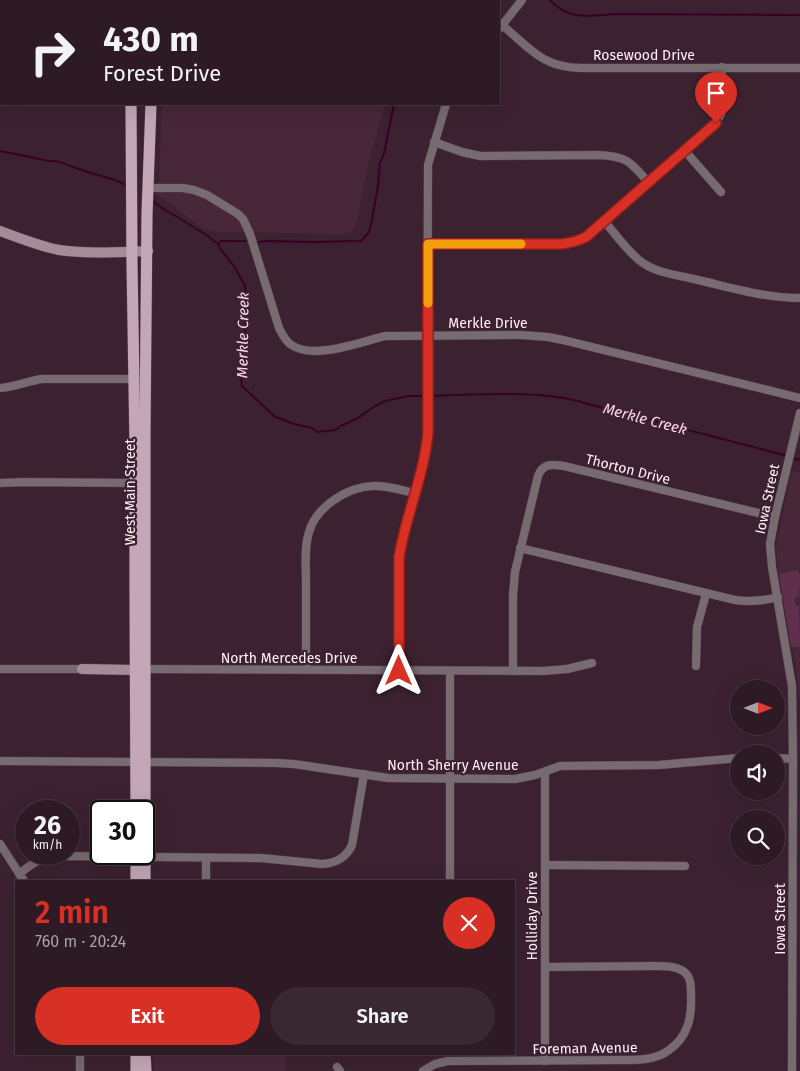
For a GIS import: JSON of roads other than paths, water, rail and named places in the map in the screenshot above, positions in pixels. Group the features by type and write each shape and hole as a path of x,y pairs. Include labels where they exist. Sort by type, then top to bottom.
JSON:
{"main road":[{"name":"West Main Street","path":"131,105 131,206 140,670"},
{"name":"West Main Street","path":"140,800 147,214 151,105"},
{"name":"West Main Street","path":"137,800 140,763"},
{"name":"West Main Street","path":"136,880 138,865"},
{"name":"West Main Street","path":"141,865 145,880"},
{"path":"136,1055 136,1071"},
{"path":"146,1055 146,1071"}],"street":[{"path":"500,27 522,0"},
{"name":"Rosewood Drive","path":"500,27 544,60 561,66 581,68 800,68"},
{"path":"428,244 561,244 571,243 586,237 716,123 721,114 722,67"},
{"path":"399,671 399,557 402,538 425,454 428,433 428,165 446,105"},
{"path":"434,142 480,156 617,157 629,162 648,182"},
{"path":"685,151 721,192"},
{"name":"Merkle Drive","path":"148,190 183,188 194,190 238,214 243,219 250,234 279,328 286,340 297,348 308,351 324,351 385,336 521,335 548,337 800,398"},
{"path":"604,220 637,258 648,266 665,272 763,295 800,298"},
{"path":"0,231 59,250 148,251"},
{"path":"0,388 10,387 30,380 42,379 134,379"},
{"name":"Iowa Street","path":"792,1071 793,759 796,716 770,554 775,517 800,413"},
{"name":"Thorton Drive","path":"520,548 538,476 541,469 550,464 775,517"},
{"path":"0,482 136,483"},
{"path":"306,669 306,554 308,533 314,520 325,508 340,497 366,486 387,487 414,493"},
{"path":"513,671 514,588 520,548 706,594 746,602 778,598"},
{"path":"696,666 697,633 706,594"},
{"name":"North Mercedes Drive","path":"140,670 513,671 558,670 592,663"},
{"path":"0,669 140,670"},
{"path":"450,671 450,880"},
{"name":"North Sherry Avenue","path":"0,762 122,761 140,763 294,764 388,778 515,779 525,778 560,766 659,765 730,759"},
{"path":"785,759 793,759"},
{"name":"Holliday Drive","path":"545,772 545,1061"},
{"path":"155,856 267,858 322,864 334,862 345,855 352,845 364,774"},
{"path":"0,844 23,880"},
{"path":"19,874 49,857 90,856"},
{"path":"206,858 206,880"},
{"path":"545,865 685,866"},
{"name":"Foreman Avenue","path":"423,1071 435,1064 448,1061 639,1060 657,1056 670,1050 680,1039 690,1021 692,1008 690,980 684,971 674,967 545,966"},
{"path":"80,1055 80,1071"}],"waterway":[{"path":"550,0 557,7 580,16 615,14 800,15"},
{"path":"259,242 361,241 369,232 371,225 380,163 384,153 394,105"},
{"name":"Merkle Creek","path":"0,151 56,161 127,185"},
{"name":"Merkle Creek","path":"152,200 218,244 234,266 245,286 246,319 240,369 242,386 274,416 294,424 312,428 317,432 335,430 385,401 408,396 425,396"},
{"path":"218,244 221,241 246,241"},
{"name":"Merkle Creek","path":"430,396 510,394 570,399 788,456"},
{"name":"Merkle Creek","path":"792,458 800,460"}]}
